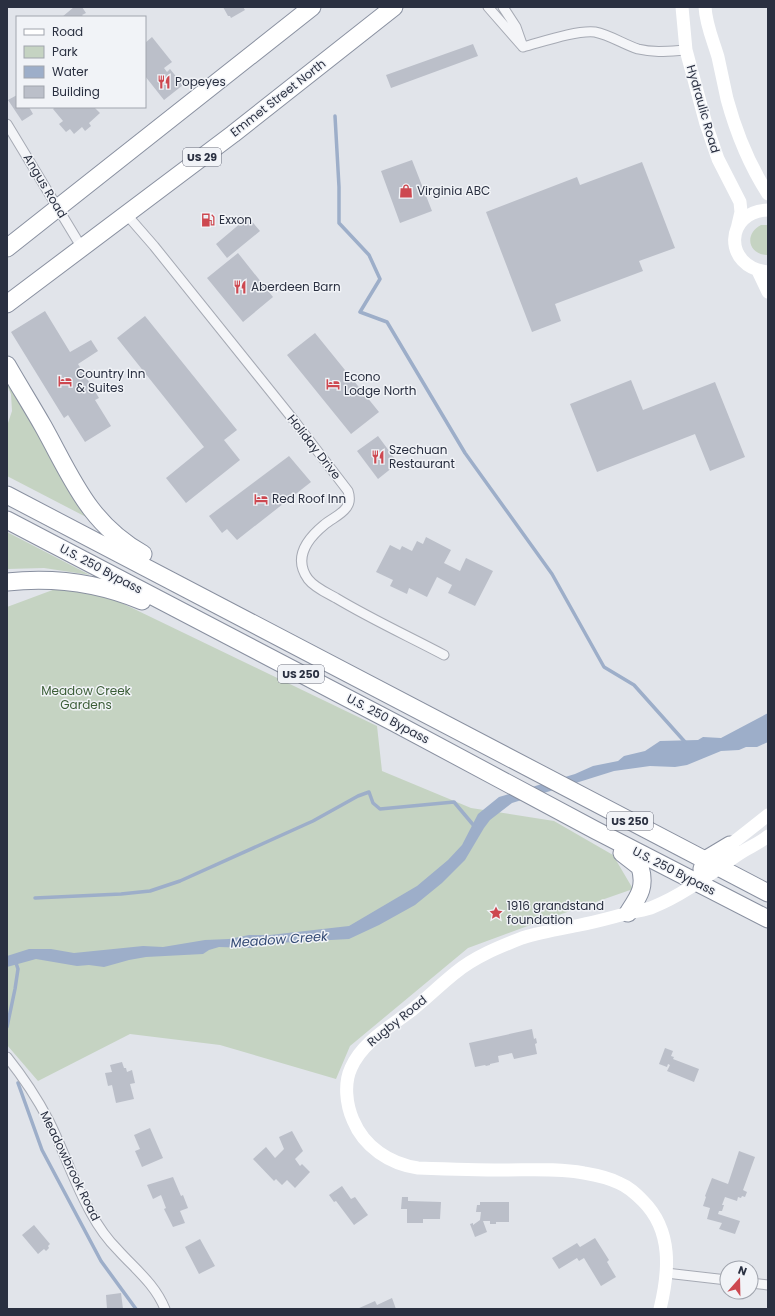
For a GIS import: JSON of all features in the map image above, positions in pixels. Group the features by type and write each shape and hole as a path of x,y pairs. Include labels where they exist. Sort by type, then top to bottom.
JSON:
{"highway":[{"path":"7,248 312,7"},
{"name":"Emmet Street North","path":"7,304 233,134 394,7"},
{"path":"7,365 43,426 76,489 92,512 108,529 128,546 213,593 270,633"},
{"name":"U.S. 250 Bypass","path":"7,495 705,860"},
{"name":"U.S. 250 Bypass","path":"7,520 416,734 595,830 768,919"},
{"path":"7,582 49,580 92,585 126,594 167,613 188,615"},
{"path":"595,830 606,843 632,859 640,866 643,876 642,888 638,898 628,913"},
{"path":"697,882 705,860 730,845"},
{"name":"US 250","path":"705,860 720,868"},
{"name":"U.S. 250 Bypass","path":"720,868 768,893"}],"street":[{"path":"488,7 523,47"},
{"path":"503,7 516,27 523,47"},
{"name":"Hydraulic Road","path":"682,7 686,50 706,124 718,159 740,202 740,212 735,240 736,250 741,260 748,267 763,272 768,292"},
{"path":"705,7 706,18 718,57 728,100 744,147 768,194"},
{"path":"523,47 574,34 594,32 646,50 658,52 686,50"},
{"name":"Angus Road","path":"7,124 82,248"},
{"path":"737,230 742,221 750,214 760,210 768,210"},
{"name":"Holiday Drive","path":"126,215 159,252 296,423 348,491 349,504 346,509 323,525 309,539 305,546 302,557 302,565 309,580 316,587 348,606 444,655"},
{"path":"730,845 768,815"},
{"path":"697,882 768,836"},
{"name":"Rugby Road","path":"660,1309 666,1273 666,1242 655,1216 648,1206 635,1193 620,1183 608,1178 584,1173 559,1170 418,1168 398,1163 385,1157 373,1148 355,1125 347,1100 347,1086 349,1071 361,1051 373,1039 426,999 456,972 474,960 498,948 543,932 581,925 652,907 671,899 697,882"},
{"name":"Meadowbrook Road","path":"7,1057 36,1097 91,1212 103,1232 118,1250 142,1274 154,1289 165,1309"},
{"path":"666,1273 719,1279"}],"green space":[{"path":"761,225 768,225 767,255 756,251 750,243 752,233"},
{"path":"7,377 43,436 88,518 7,476 7,426 12,411 11,394 7,385"},
{"path":"7,532 90,575 44,568 7,569"},
{"name":"Meadow Creek Gardens","path":"58,588 101,593 377,726 382,771 471,808 554,821 613,855 633,889 468,948 350,1046 336,1079 220,1045 130,1034 38,1081 7,1045 7,607"}],"water":[{"name":"Meadow Creek","path":"768,713 768,742 757,747 746,747 739,750 721,751 687,765 675,767 650,766 614,771 512,803 490,820 465,860 442,883 415,905 379,925 349,939 277,943 258,945 252,948 219,947 209,950 203,954 146,957 104,967 89,965 77,966 36,959 7,967 7,956 29,949 51,949 74,953 143,946 163,947 249,935 270,935 349,926 417,886 448,860 462,845 478,814 499,797 575,774 593,766 618,761 624,756 645,751 660,741 698,740 703,737 721,738"}],"building":[{"path":"74,7 82,7 86,13 82,15 83,16 63,16"},
{"path":"223,7 243,7 245,10 231,18 228,16"},
{"path":"152,37 172,62 164,68 167,72 170,69 183,85 164,100 146,77 146,42"},
{"path":"473,44 478,56 391,88 386,75"},
{"path":"16,96 16,108 30,108 33,114 22,121 8,100"},
{"path":"95,108 100,113 89,123 91,126 85,131 82,127 74,134 70,129 66,132 59,124 63,121 53,109"},
{"name":"Virginia ABC","path":"412,160 432,211 400,223 381,171"},
{"path":"642,162 675,248 639,261 643,271 555,304 561,321 532,332 486,212 577,177 580,185"},
{"path":"248,217 260,231 227,258 216,244"},
{"name":"Aberdeen Barn","path":"238,253 273,297 243,322 207,278"},
{"name":"Country Inn & Suites","path":"45,311 70,352 91,340 98,351 78,364 99,398 95,400 111,426 85,442 68,415 64,418 11,332"},
{"path":"145,316 237,430 224,440 240,460 186,503 166,478 204,447 117,338"},
{"name":"Econo Lodge North","path":"315,333 379,412 351,434 287,355"},
{"path":"631,380 643,410 715,382 745,457 710,471 695,434 597,472 570,404"},
{"name":"Szechuan Restaurant","path":"378,436 398,463 378,479 357,451"},
{"name":"Red Roof Inn","path":"289,456 311,482 237,540 227,529 222,533 209,516"},
{"path":"426,537 451,550 444,563 460,571 466,558 493,571 475,606 448,593 452,585 437,577 427,597 409,588 407,594 390,586 393,580 376,572 390,545 400,550 402,546 412,551 417,541 423,544"},
{"path":"532,1029 534,1039 536,1038 537,1043 535,1044 537,1054 514,1059 512,1053 498,1056 499,1062 486,1066 475,1067 469,1043"},
{"path":"665,1048 673,1051 671,1056 674,1057 673,1059 699,1069 694,1082 667,1071 670,1065 668,1064 667,1067 659,1064"},
{"path":"122,1062 127,1072 132,1070 135,1083 130,1084 134,1099 116,1103 112,1085 108,1086 105,1073 112,1072 110,1065"},
{"path":"150,1128 163,1158 142,1167 135,1151 140,1149 134,1135"},
{"path":"292,1131 303,1151 295,1159 300,1166 302,1164 310,1172 295,1188 287,1180 282,1185 276,1179 274,1181 253,1159 266,1147 275,1158 284,1149 279,1137"},
{"path":"739,1151 755,1157 743,1190 747,1192 745,1197 738,1197 737,1201 725,1197 722,1205 724,1205 722,1211 719,1211 718,1214 740,1221 735,1234 719,1229 722,1223 707,1219 710,1208 703,1206 712,1178 728,1184"},
{"path":"173,1177 188,1208 180,1211 185,1223 173,1227 164,1209 166,1208 161,1195 153,1199 147,1185"},
{"path":"342,1186 351,1199 355,1197 368,1215 354,1225 336,1201 334,1202 329,1195"},
{"path":"402,1197 408,1197 408,1201 441,1202 440,1219 423,1219 423,1223 407,1223 407,1209 401,1209"},
{"path":"480,1202 509,1202 509,1222 496,1222 496,1224 490,1224 490,1221 483,1221 487,1232 475,1237 470,1224 473,1223 473,1225 480,1220 481,1212 476,1212 477,1205 480,1205"},
{"path":"34,1225 50,1244 46,1251 44,1249 38,1254 22,1235"},
{"path":"595,1238 609,1260 607,1262 616,1277 601,1286 584,1258 579,1261 577,1258 559,1269 552,1258 577,1243 580,1247"},
{"path":"200,1239 215,1266 199,1274 185,1247"},
{"path":"121,1293 123,1309 107,1309 106,1295"},
{"path":"392,1298 396,1309 357,1309 375,1301 377,1305"}],"waterway":[{"path":"335,116 339,187 339,223 369,255 380,279 360,312 387,322 465,453 552,574 604,667 634,685 685,742"},
{"path":"35,898 121,894 150,891 180,881 313,821 358,796 369,792 373,803 380,809 454,802 475,827"},
{"path":"7,1027 18,969 15,960"},
{"path":"18,1083 42,1150 101,1261 136,1309"}],"place":[{"name":"Popeyes","path":"164,82"},
{"name":"Virginia ABC","path":"406,191"},
{"name":"Exxon","path":"208,220"},
{"name":"Aberdeen Barn","path":"240,287"},
{"name":"Country Inn & Suites","path":"65,381"},
{"name":"Econo Lodge North","path":"333,384"},
{"name":"Szechuan Restaurant","path":"378,457"},
{"name":"Red Roof Inn","path":"261,499"},
{"name":"1916 grandstand foundation","path":"496,913"}]}
